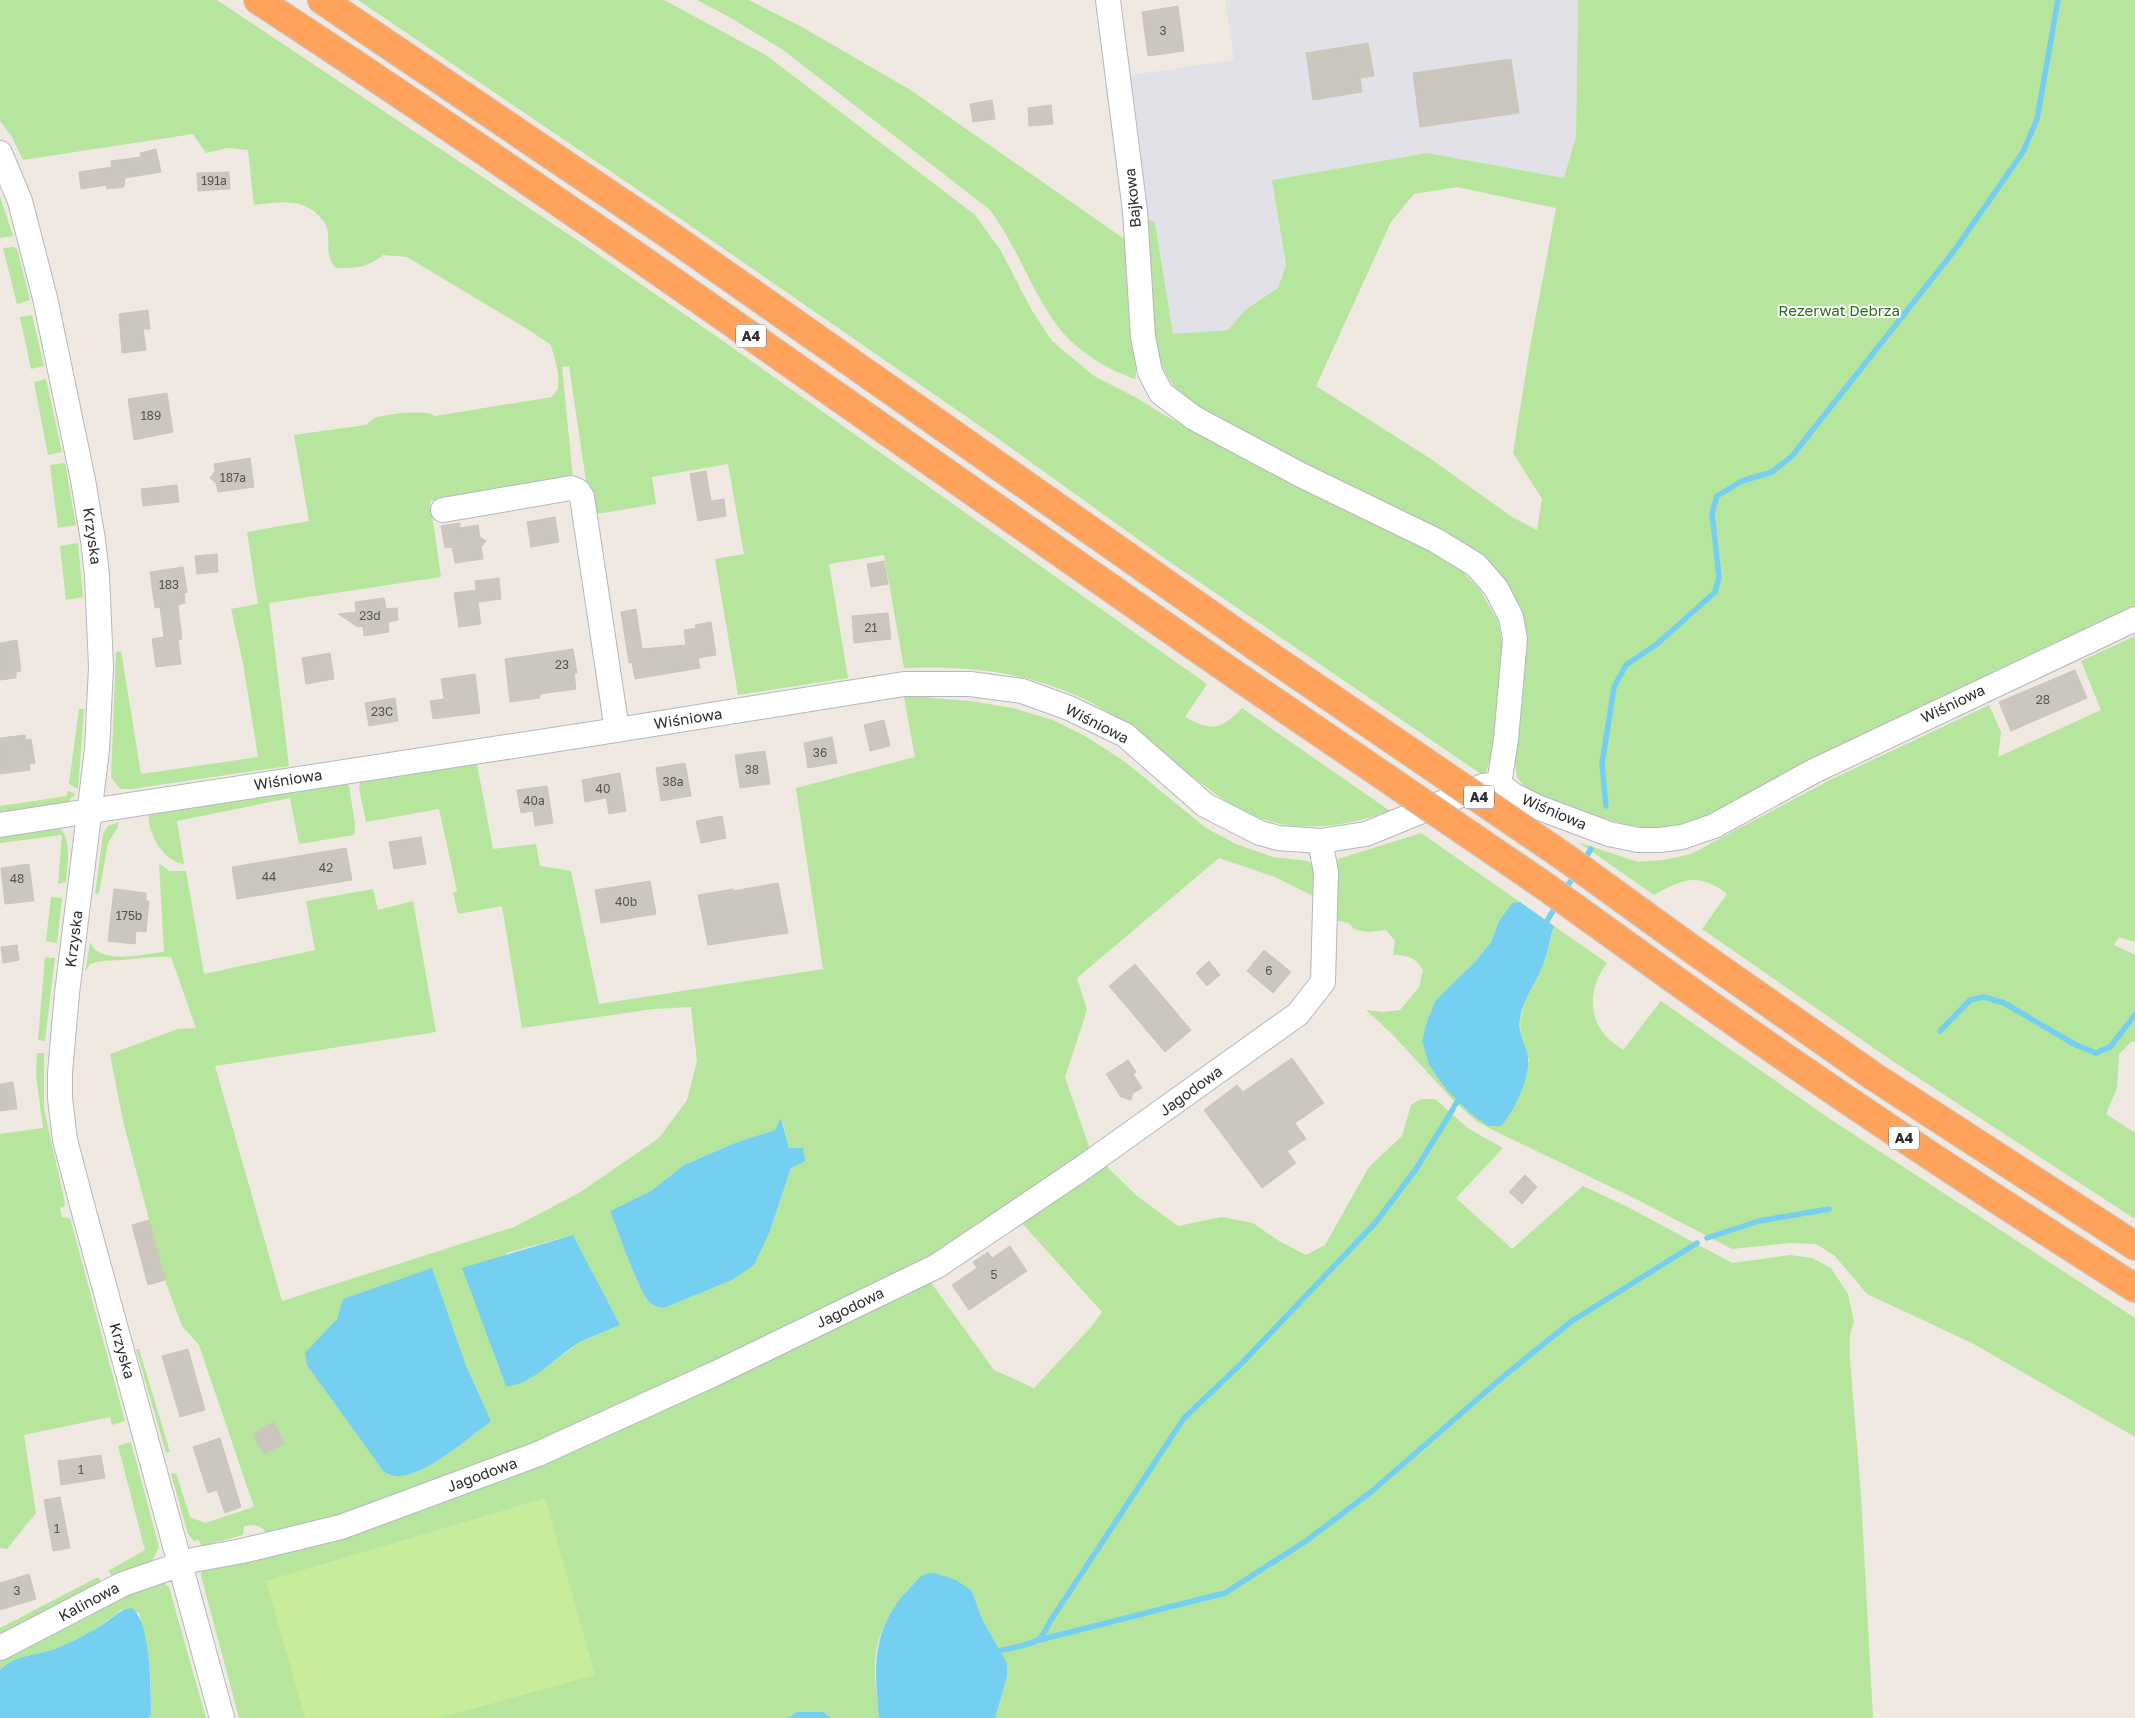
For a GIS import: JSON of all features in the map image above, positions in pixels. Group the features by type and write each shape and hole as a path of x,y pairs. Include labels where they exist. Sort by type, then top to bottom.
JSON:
{"highway":[{"name":"A4","path":"258,0 390,86 648,264 1240,678 1546,887 1766,1044 1946,1166 2135,1288"},
{"name":"A4","path":"322,0 660,228 1258,648 1550,847 1881,1081 2135,1246"}],"street":[{"name":"Bajkowa","path":"1108,0 1135,211 1143,337 1150,372 1161,393 1194,418 1301,476 1435,540 1476,565 1496,588 1511,617 1515,639 1506,739 1499,784"},
{"name":"Krzyska","path":"0,153 20,201 46,298 83,480 93,540 99,610 101,689 97,750 61,1052 62,1118 70,1162 81,1204 222,1718"},
{"path":"443,510 571,488 578,491 582,497 618,730"},
{"name":"Wiśniowa","path":"0,826 904,684 970,684 1022,691 1069,708 1125,735 1205,805 1239,824 1278,838 1320,841 1366,834 1483,786 1499,784 1513,795 1537,807 1609,834 1638,840 1660,840 1682,837 1714,826 1814,771 2135,619"},
{"name":"Jagodowa","path":"181,1563 242,1551 341,1527 538,1454 714,1374 937,1266 1081,1170 1298,1014 1323,982 1326,872 1320,841"},
{"name":"Kalinowa","path":"0,1648 123,1584 181,1563"}],"shaded area":[{"path":"1225,0 1578,0 1576,136 1564,178 1427,153 1272,180 1286,265 1278,288 1245,310 1228,330 1173,335 1156,229 1143,222 1125,76 1234,60"}],"green space":[{"path":"0,0 217,0 577,240 723,341 1207,684 1185,717 1202,725 1216,726 1228,721 1242,708 1390,811 1353,822 1334,825 1295,826 1258,818 1222,799 1125,723 1084,699 1035,681 1009,675 957,668 904,668 884,555 829,564 848,678 738,695 715,559 744,554 728,464 652,477 656,504 591,515 569,366 562,367 573,479 430,501 441,577 269,603 289,766 120,789 111,777 116,652 121,651 141,774 258,757 243,663 231,609 258,604 247,532 309,521 294,435 366,425 380,416 424,413 435,416 552,397 558,389 558,372 551,345 407,257 383,255 372,263 350,268 336,268 329,257 327,227 313,211 306,206 290,202 254,205 248,150 227,148 206,153 193,134 23,160 12,137 0,121"},
{"path":"358,0 664,0 766,55 975,215 1001,251 1031,309 1052,341 1094,376 1137,398 1162,414 1455,563 1480,590 1498,621 1504,652 1495,748 1484,776 1167,560 993,435 675,215"},
{"path":"697,0 749,0 800,26 909,89 1133,245 1135,319 1130,326 1137,368 1135,379 1094,359 1072,342 1060,329 989,209 783,50 731,18"},
{"name":"Rezerwat Debrza","path":"1578,0 2135,0 2135,609 1705,817 1676,826 1652,829 1624,824 1563,806 1526,789 1517,777 1515,761 1524,671 1499,577 1192,408 1170,381 1157,356 1150,320 1143,222 1148,220 1154,221 1173,334 1228,330 1245,310 1278,288 1286,265 1272,180 1427,153 1564,178 1576,136","holes":["1457,187 1556,208 1530,347 1513,453 1542,499 1537,530 1512,517 1431,459 1316,386 1391,222 1414,194"]},
{"path":"0,196 13,236 0,238"},
{"path":"13,247 17,249 30,300 17,304 3,248"},
{"path":"32,315 44,366 31,369 20,317"},
{"path":"46,379 62,452 48,455 34,382"},
{"path":"65,463 76,525 58,528 50,465"},
{"path":"78,543 83,597 66,600 60,546"},
{"path":"2135,636 2135,942 2119,937 2114,945 2135,955 2135,1042 2132,1041 2119,1054 2117,1088 2106,1114 2135,1133 2135,1219 1891,1060 1702,929 1727,894 1717,887 1699,880 1690,880 1674,885 1654,895 1578,842 1638,862 1663,860 1691,854 1830,780 1989,705 2001,732 1998,757 2101,710 2081,661"},
{"path":"903,692 932,698 970,701 1013,708 1053,720 1085,736 1124,761 1206,828 1236,844 1273,857 1308,861 1314,866 1319,899 1275,877 1219,858 1077,978 1087,1010 1065,1077 1092,1155 940,1256 867,1292 543,1441 319,1527 268,1534 258,1526 248,1525 244,1526 243,1535 201,1546 199,1540 194,1541 188,1534 171,1474 176,1473 190,1517 205,1523 254,1507 199,1345 182,1326 165,1280 123,1121 110,1054 178,1029 196,1028 171,957 100,961 90,964 85,972 90,942 94,949 112,956 121,957 164,952 159,863 169,871 186,871 204,974 315,950 306,901 373,889 378,910 413,901 436,1032 215,1066 282,1301 514,1227 579,1193 659,1138 687,1100 697,1061 691,1007 653,1009 522,1028 502,906 458,914 453,893 457,891 439,809 366,822 359,788 360,779 476,759 493,849 536,844 540,866 571,871 599,1004 823,969 796,788 915,757","holes":["782,1119 789,1148 791,1168 770,1231 732,1280 664,1308 650,1303 645,1297 628,1260 610,1211 651,1191 684,1165 735,1143 775,1130","573,1235 620,1325 579,1343 542,1370 506,1253","337,1319 465,1363 491,1421 431,1465 406,1475 391,1475 384,1472 306,1353"]},
{"path":"79,709 84,709 78,789 69,784"},
{"path":"340,781 349,786 355,824 354,835 299,844 290,798 177,821 184,864 176,862 162,851 150,827 149,810"},
{"path":"68,791 76,794 70,799 70,805 0,817 0,806 67,796"},
{"path":"118,822 118,827 108,843 99,893 95,894 103,834 108,826"},
{"path":"55,824 65,835 68,850 66,882 58,884 62,835 0,843 0,832"},
{"path":"1421,833 1520,902 1512,903 1499,921 1491,942 1427,1021 1422,1041 1429,1065 1446,1089 1526,1078 1529,1060 1521,1041 1520,1020 1525,1002 1545,960 1554,926 1607,963 1594,989 1593,1008 1599,1026 1605,1035 1623,1050 1661,1001 1830,1119 2135,1318 2135,1437 1972,1343 1867,1294 1835,1256 1816,1244 1790,1243 1732,1249 1634,1198 1476,1121 1454,1101 1391,1033 1366,1010 1383,1012 1400,1010 1419,987 1423,970 1417,962 1410,958 1393,955 1395,941 1386,930 1367,932 1354,929 1349,923 1334,920 1338,859"},
{"path":"51,897 62,898 57,943 46,941"},
{"path":"45,957 55,958 45,1041 38,1040"},
{"path":"37,1053 44,1053 44,1109 65,1203 64,1207 60,1208 62,1217 70,1218 125,1421 112,1425 110,1417 24,1435 36,1513 7,1549 0,1548 0,1134 43,1128 36,1075"},
{"path":"1421,1099 1435,1099 1469,1129 1503,1148 1456,1198 1512,1249 1583,1186 1624,1205 1732,1263 1790,1255 1812,1258 1831,1268 1848,1294 1854,1322 1850,1334 1850,1360 1861,1496 1873,1718 995,1718 1007,1677 1007,1663 982,1619 972,1591 925,1574 908,1589 893,1608 882,1630 876,1652 875,1668 879,1718 239,1718 201,1576 202,1569 353,1529 929,1280 994,1370 1034,1388 1092,1326 1102,1312 1020,1221 1103,1163 1137,1196 1178,1226 1221,1217 1253,1223 1279,1241 1306,1255 1325,1245 1369,1167 1402,1136 1411,1105"},
{"path":"136,1349 139,1349 170,1452 166,1453"},
{"path":"131,1442 159,1547 151,1563 112,1575 108,1571 145,1550 118,1446"},
{"path":"545,1498 595,1675 439,1718 305,1718 266,1581"},
{"path":"98,1577 102,1583 0,1639 0,1628"},
{"path":"160,1580 169,1587 206,1718 149,1718 151,1713 151,1683 148,1651 139,1613 121,1610 98,1627 74,1641 50,1651 20,1658 0,1670 0,1658 127,1588"}],"water":[{"path":"1520,902 1554,926 1542,966 1524,1004 1520,1019 1521,1036 1528,1060 1524,1086 1511,1113 1501,1126 1488,1126 1470,1113 1446,1089 1429,1065 1422,1041 1427,1021 1436,1000 1474,963 1491,942 1499,921 1512,903"},
{"path":"781,1118 789,1148 803,1148 805,1161 791,1168 770,1231 754,1265 732,1280 664,1308 650,1303 645,1297 628,1260 610,1211 651,1191 684,1165 735,1143 775,1130"},
{"path":"573,1235 620,1325 580,1342 525,1381 506,1386 462,1268"},
{"path":"432,1268 465,1363 491,1421 431,1465 406,1475 394,1476 384,1472 307,1365 305,1353 337,1319 343,1299"},
{"path":"935,1573 956,1580 972,1591 982,1619 1007,1663 1007,1677 995,1718 879,1718 876,1672 879,1644 883,1631 897,1603 905,1593 920,1577 925,1574"},
{"path":"132,1608 143,1628 149,1658 151,1713 149,1718 0,1718 0,1670 6,1665 20,1658 50,1651 69,1643 102,1625 119,1613"},
{"path":"797,1712 823,1712 831,1718 788,1718"}],"building":[{"path":"1178,6 1184,51 1148,56 1142,12"},
{"path":"1368,43 1374,76 1360,78 1362,92 1313,100 1306,53"},
{"path":"1511,59 1519,113 1420,127 1413,73"},
{"path":"992,100 995,119 973,122 970,104"},
{"path":"1051,105 1053,124 1029,126 1028,108"},
{"path":"156,149 161,172 125,178 124,187 107,189 106,185 81,189 79,172 112,167 111,161 141,157 140,153"},
{"path":"229,172 230,189 198,191 197,173"},
{"path":"148,310 150,329 143,329 146,350 122,353 119,314"},
{"path":"167,393 173,432 134,440 128,399"},
{"path":"250,458 254,487 218,492 216,483 210,478 215,471 214,464"},
{"path":"706,471 711,501 724,499 726,516 698,521 690,474"},
{"path":"177,485 179,502 143,506 141,489"},
{"path":"555,517 559,542 531,547 527,522"},
{"path":"460,523 460,528 478,525 480,537 486,541 481,547 483,559 455,563 452,547 445,548 441,526"},
{"path":"217,554 218,572 197,574 195,556"},
{"path":"884,561 888,584 871,587 867,564"},
{"path":"183,567 187,592 184,593 185,603 178,605 182,639 178,640 181,664 156,667 152,639 164,637 160,607 155,608 150,572"},
{"path":"499,578 501,599 478,602 481,624 459,627 454,593 476,590 475,581"},
{"path":"384,598 386,609 397,608 398,620 388,622 389,632 364,636 363,626 358,627 338,614 356,612 355,602"},
{"path":"636,609 642,649 686,645 684,630 696,628 695,625 711,622 716,655 698,658 700,668 635,679 632,662 629,663 621,612"},
{"path":"888,613 891,639 854,643 852,616"},
{"path":"17,640 21,671 16,672 16,678 0,680 0,643"},
{"path":"573,649 577,673 574,673 576,689 540,694 540,698 510,702 505,659"},
{"path":"330,653 334,679 306,684 302,658"},
{"path":"2075,670 2087,698 2011,731 1999,702"},
{"path":"475,674 480,713 433,719 430,701 444,699 441,679"},
{"path":"395,698 398,721 369,726 365,703"},
{"path":"884,720 890,746 870,751 864,725"},
{"path":"25,735 26,740 31,739 35,763 29,764 30,770 0,774 0,738"},
{"path":"832,737 837,763 808,768 804,743"},
{"path":"765,751 770,784 740,788 735,755"},
{"path":"685,763 691,796 661,801 656,768"},
{"path":"620,773 626,811 609,814 606,798 585,802 582,780"},
{"path":"547,786 553,823 535,826 533,811 521,813 517,790"},
{"path":"722,816 726,838 701,843 696,821"},
{"path":"421,837 426,864 394,869 389,842"},
{"path":"346,848 352,880 237,899 232,867"},
{"path":"29,864 34,901 5,904 1,868"},
{"path":"650,881 656,914 601,923 595,890"},
{"path":"778,883 788,933 708,945 698,895"},
{"path":"114,889 146,893 146,901 149,901 146,932 136,931 135,944 108,941"},
{"path":"17,945 19,960 3,963 1,947"},
{"path":"1264,950 1291,972 1273,993 1247,971"},
{"path":"1209,961 1220,975 1207,986 1196,973"},
{"path":"1135,964 1191,1030 1165,1052 1109,986"},
{"path":"1292,1058 1324,1103 1295,1123 1306,1139 1287,1151 1296,1163 1262,1188 1204,1110 1237,1085 1243,1092"},
{"path":"1128,1060 1136,1072 1133,1074 1142,1088 1133,1093 1131,1100 1121,1097 1106,1074"},
{"path":"13,1082 17,1109 0,1111 0,1084"},
{"path":"1525,1175 1537,1187 1522,1204 1509,1192"},
{"path":"149,1220 165,1280 148,1285 132,1225"},
{"path":"1010,1246 1027,1271 969,1310 952,1285 977,1268 973,1262 988,1252 992,1258"},
{"path":"188,1349 205,1410 180,1417 162,1356"},
{"path":"273,1422 285,1443 264,1454 253,1434"},
{"path":"220,1438 241,1507 225,1513 217,1490 208,1493 193,1447"},
{"path":"101,1455 105,1478 61,1485 58,1461"},
{"path":"60,1497 70,1548 53,1551 44,1500"},
{"path":"29,1574 36,1599 0,1610 0,1583"}],"waterway":[{"path":"1606,806 1602,764 1614,687 1626,665 1657,644 1715,592 1719,577 1712,513 1717,496 1742,481 1772,472 1792,456 1954,251 2023,152 2037,119 2058,0"},
{"path":"1583,862 1591,849"},
{"path":"1564,892 1575,874"},
{"path":"1544,926 1557,904"},
{"path":"1940,1031 1970,1000 1984,997 2004,1003 2076,1045 2096,1053 2110,1047 2135,1015"},
{"path":"1455,1105 1462,1095"},
{"path":"994,1652 1032,1643 1040,1638 1184,1418 1243,1362 1376,1222 1416,1169 1453,1109"},
{"path":"1707,1238 1759,1221 1829,1209"},
{"path":"1039,1640 1225,1593 1306,1541 1371,1492 1504,1376 1572,1321 1697,1243"}]}
